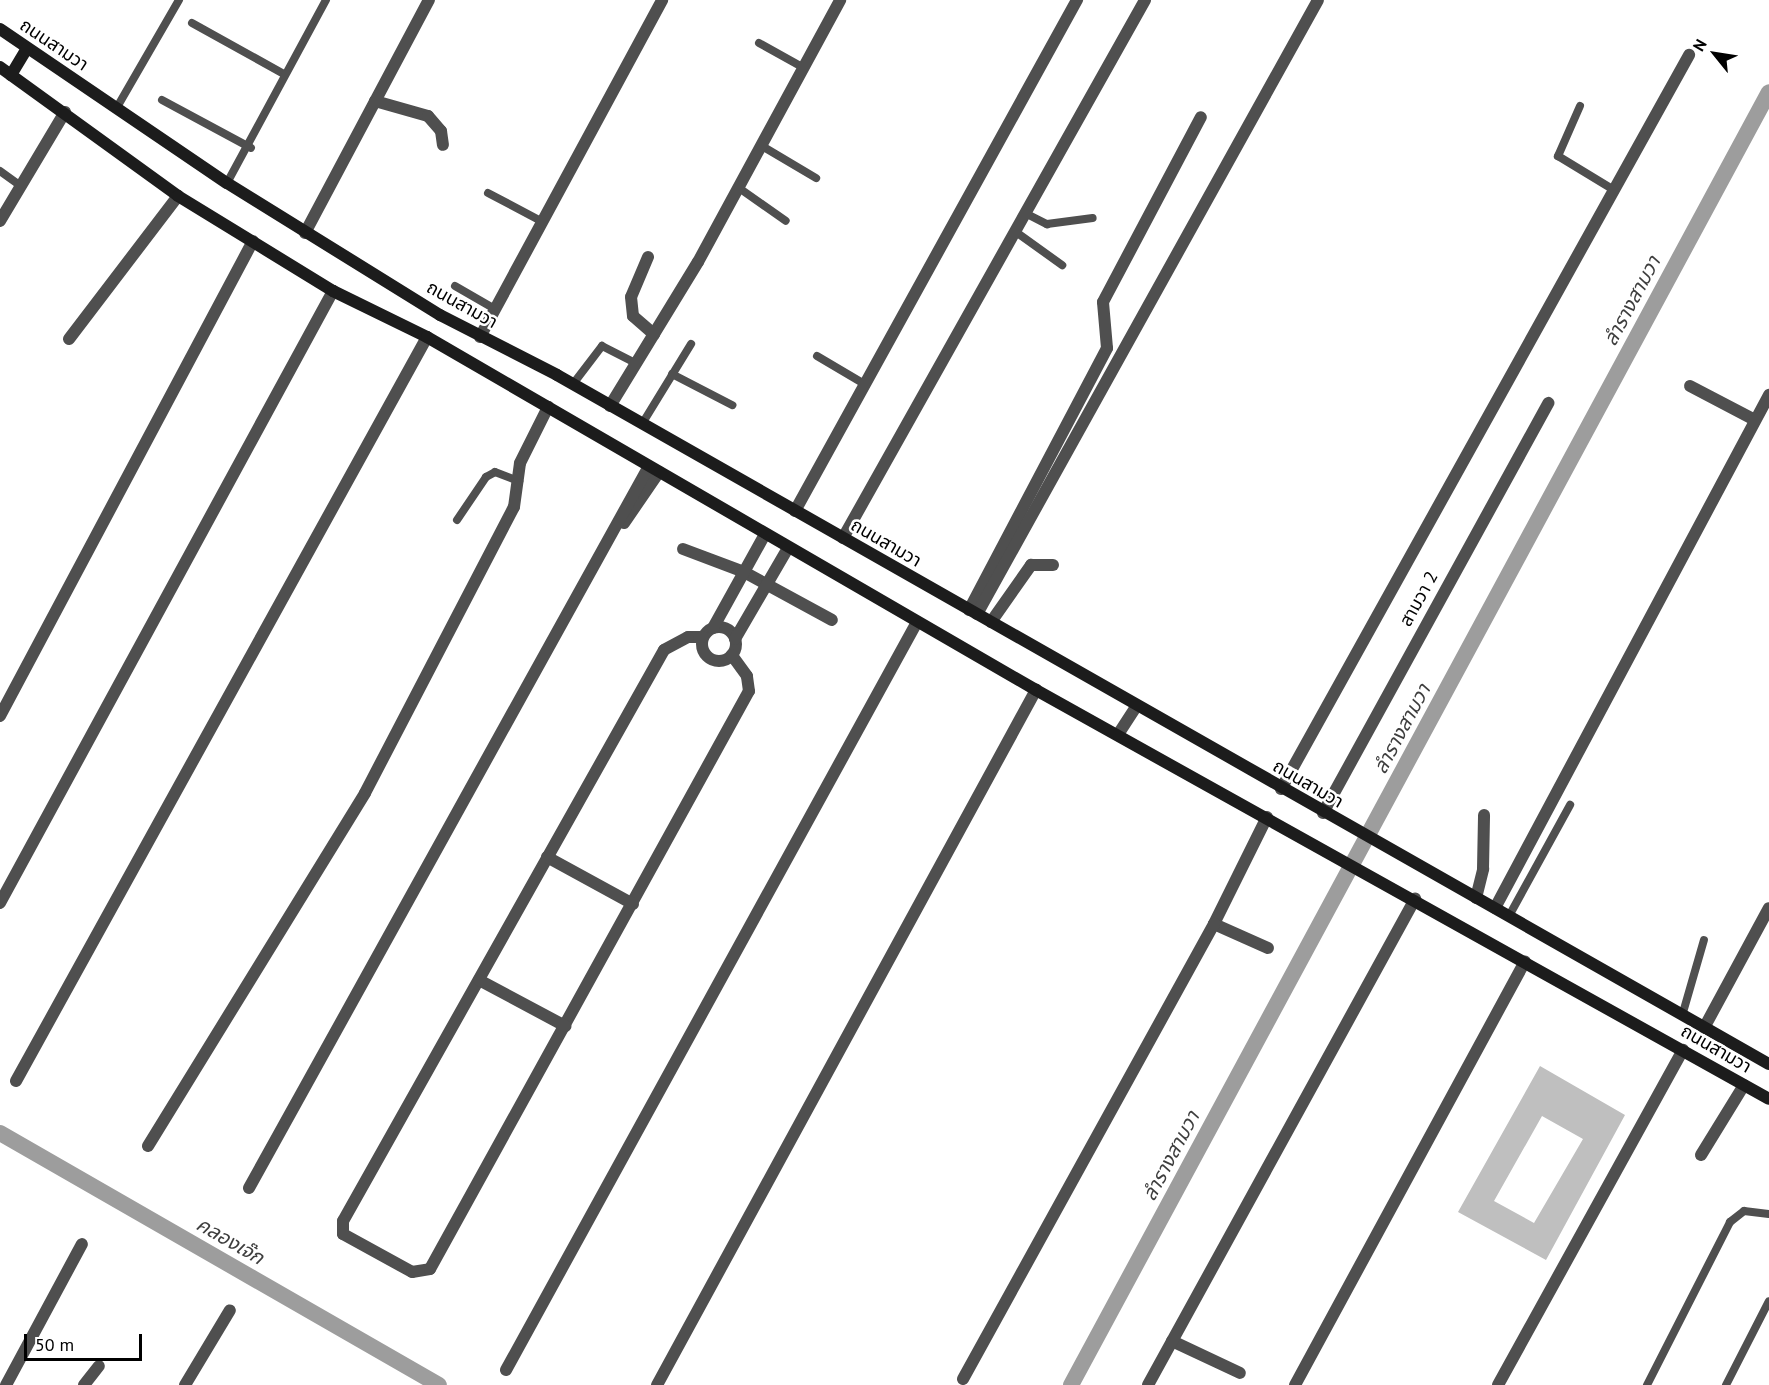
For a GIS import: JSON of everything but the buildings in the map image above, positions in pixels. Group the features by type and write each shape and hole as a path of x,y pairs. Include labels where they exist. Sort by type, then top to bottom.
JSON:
{"street":[{"path":"305,232 429,0"},
{"path":"480,337 662,0"},
{"path":"610,406 739,188 840,0"},
{"path":"795,511 1077,0"},
{"path":"843,538 1145,0"},
{"path":"973,612 1317,0"},
{"name":"ถนนสามวา","path":"0,29 227,183 480,337 573,384 1349,829 1390,848 1769,1065"},
{"path":"11,75 27,48"},
{"path":"1281,789 1689,55"},
{"name":"ถนนสามวา","path":"0,67 178,196 333,291 427,337 1036,690 1119,733 1769,1099"},
{"path":"375,101 428,116 441,131 443,146"},
{"path":"0,220 65,112"},
{"path":"973,612 1107,348 1103,302 1201,117"},
{"path":"69,339 178,196"},
{"path":"0,716 253,241"},
{"path":"648,257 631,297 633,316 654,334"},
{"path":"0,903 333,291"},
{"path":"15,1082 427,337"},
{"path":"1690,386 1755,420"},
{"path":"1495,908 1769,395"},
{"name":"สามวา 2","path":"1323,813 1548,403"},
{"path":"148,1146 364,793 514,507 520,463 548,407"},
{"path":"249,1188 610,540 654,469"},
{"path":"765,534 713,628 703,637 688,637 664,650 341,1226 343,1234 412,1272 430,1269 749,692 747,676 732,656 735,639 788,548"},
{"path":"683,549 744,572 832,620"},
{"path":"991,622 1031,565 1053,565"},
{"path":"506,1370 917,622"},
{"path":"713,628 730,632 735,639"},
{"path":"703,637 709,659 732,656"},
{"path":"657,1385 1036,690"},
{"path":"1119,733 1136,707"},
{"path":"1476,898 1484,869 1485,815"},
{"path":"963,1379 1214,924 1267,817"},
{"path":"547,857 633,904"},
{"path":"1148,1385 1415,899"},
{"path":"1704,1028 1769,908"},
{"path":"1214,924 1268,948"},
{"path":"1295,1385 1525,961"},
{"path":"479,980 565,1026"},
{"path":"1498,1385 1683,1050"},
{"path":"1701,1155 1744,1085"},
{"path":"6,1385 82,1244"},
{"path":"185,1385 230,1310"},
{"path":"1172,1341 1240,1373"},
{"path":"84,1385 99,1366"}],"lane":[{"path":"116,109 179,0"},
{"path":"227,183 251,148 284,74 326,0"},
{"path":"192,23 284,74"},
{"path":"759,43 804,68"},
{"path":"162,100 251,148"},
{"path":"1580,106 1558,156 1614,190"},
{"path":"762,146 816,178"},
{"path":"0,171 19,185"},
{"path":"739,188 786,221"},
{"path":"488,193 543,222"},
{"path":"1025,213 1047,224 1093,218"},
{"path":"1016,232 1062,265"},
{"path":"455,286 495,309"},
{"path":"642,424 691,344"},
{"path":"573,384 602,346 636,363"},
{"path":"817,356 866,385"},
{"path":"672,374 732,405"},
{"path":"457,520 486,477 495,472 519,481"},
{"path":"1509,916 1570,805"},
{"path":"1682,1016 1704,940"},
{"path":"1647,1385 1730,1222 1744,1211 1769,1214"},
{"path":"1726,1385 1769,1301"}],"waterway":[{"name":"ลำรางสามวา","path":"1071,1385 1769,92"},
{"name":"คลองเจ๊ก","path":"0,1133 439,1385"}]}
